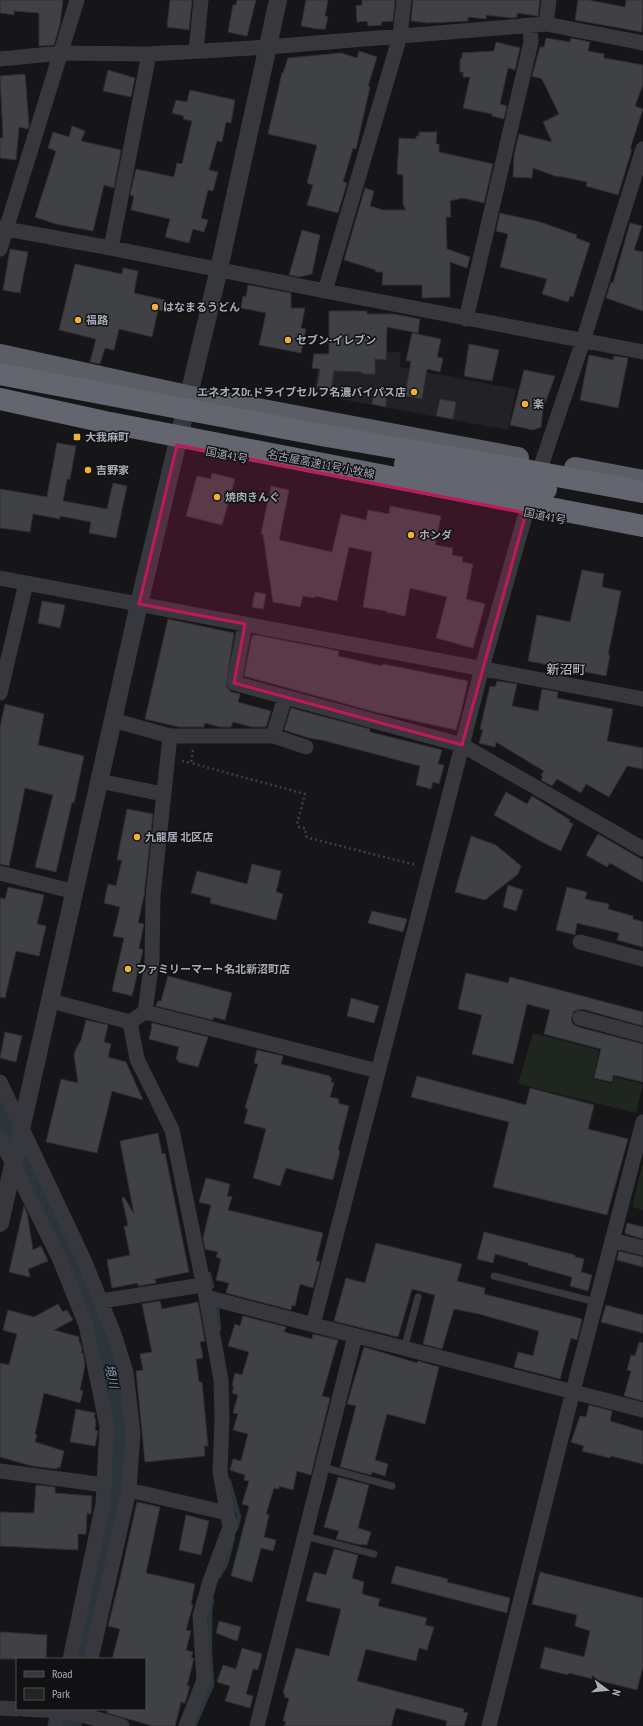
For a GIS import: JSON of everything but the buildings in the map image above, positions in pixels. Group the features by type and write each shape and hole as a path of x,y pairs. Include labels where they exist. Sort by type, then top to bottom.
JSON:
{"highway":[{"path":"0,355 187,396 643,480"},
{"path":"0,374 321,435 643,492"},
{"path":"79,388 105,406 438,471 643,506"},
{"name":"名古屋高速11号小牧線","path":"0,399 129,427 643,526"},
{"name":"国道41号","path":"0,409 177,445 643,535"}],"street":[{"path":"0,250 3,229 77,0"},
{"path":"196,51 201,0"},
{"path":"0,1223 14,1151 75,892 187,396 219,269 278,0"},
{"path":"325,291 400,36 404,0"},
{"path":"546,24 549,0"},
{"path":"0,59 61,53 149,54 268,47 546,24 643,43"},
{"path":"466,319 531,42 530,25"},
{"path":"110,248 149,54"},
{"path":"542,462 583,341 643,149"},
{"path":"3,229 110,248 466,319 643,352"},
{"path":"313,1325 482,668 526,513"},
{"path":"0,578 643,699"},
{"path":"0,693 26,583"},
{"path":"245,624 234,683 462,746 643,849"},
{"path":"273,736 285,697"},
{"path":"113,720 170,736 273,736 306,747"},
{"path":"145,1012 152,960 153,896 170,736"},
{"path":"100,781 163,794"},
{"path":"0,873 75,892"},
{"path":"580,942 643,959"},
{"path":"50,1001 130,1022 145,1012 378,1070"},
{"path":"580,1018 643,1035"},
{"path":"130,1022 137,1059 172,1130 221,1380 222,1420 220,1472 230,1527 210,1581 200,1616 204,1680 186,1726"},
{"path":"0,1082 14,1151 86,1325 107,1426 103,1504 70,1658"},
{"path":"489,1726 573,1391 643,1122"},
{"path":"0,1138 14,1151 84,1260 102,1301 126,1372 133,1434 129,1490 91,1658"},
{"path":"612,1240 643,1248"},
{"path":"102,1301 204,1291 313,1325 643,1410"},
{"path":"257,1726 355,1336"},
{"path":"0,1471 105,1485"},
{"path":"129,1490 227,1513"},
{"path":"0,1708 16,1709"},
{"path":"35,1710 70,1713 122,1726"},
{"path":"55,1726 70,1713"}],"lane":[{"path":"473,503 508,494 598,509"},
{"path":"494,1276 596,1302"},
{"path":"404,1349 418,1297"},
{"path":"322,1467 392,1486"},
{"path":"305,1536 374,1554"}],"path":[{"path":"196,736 191,764 305,794 297,824 299,827 305,828 306,836 309,838 430,869"}],"highlighted area":[{"path":"177,445 526,513 462,745 234,683 245,624 139,604"}],"shaded area":[{"name":"エネオスDr.ドライブセルフ名濃バイパス店","path":"401,352 400,367 516,389 508,430 313,394 321,353"}],"green space":[{"path":"533,1033 599,1050 593,1079 612,1084 614,1077 643,1084 636,1113 518,1084"},
{"path":"643,1162 643,1210 632,1207"}],"waterway":[{"name":"境川","path":"0,1112 95,1317 105,1344 115,1386 121,1444 119,1475 112,1520 82,1658"},
{"path":"209,1274 212,1286"},
{"path":"217,1309 219,1329"},
{"path":"229,1481 239,1517 236,1529"},
{"path":"219,1576 226,1564 233,1538"},
{"path":"194,1726 212,1685 210,1652 210,1611 212,1600"},
{"name":"境川","path":"67,1726 71,1710"}],"place":[{"name":"はなまるうどん","path":"155,307"},
{"name":"福路","path":"78,320"},
{"name":"セブン-イレブン","path":"288,340"},
{"name":"エネオスDr.ドライブセルフ名濃バイパス店","path":"414,392"},
{"name":"楽","path":"525,404"},
{"name":"大我麻町","path":"77,437"},
{"name":"吉野家","path":"88,470"},
{"name":"焼肉きんぐ","path":"217,497"},
{"name":"ホンダ","path":"411,535"},
{"name":"九龍居 北区店","path":"137,837"},
{"name":"ファミリーマート名北新沼町店","path":"128,969"}],"district":[{"name":"新沼町","path":"566,669"}]}
